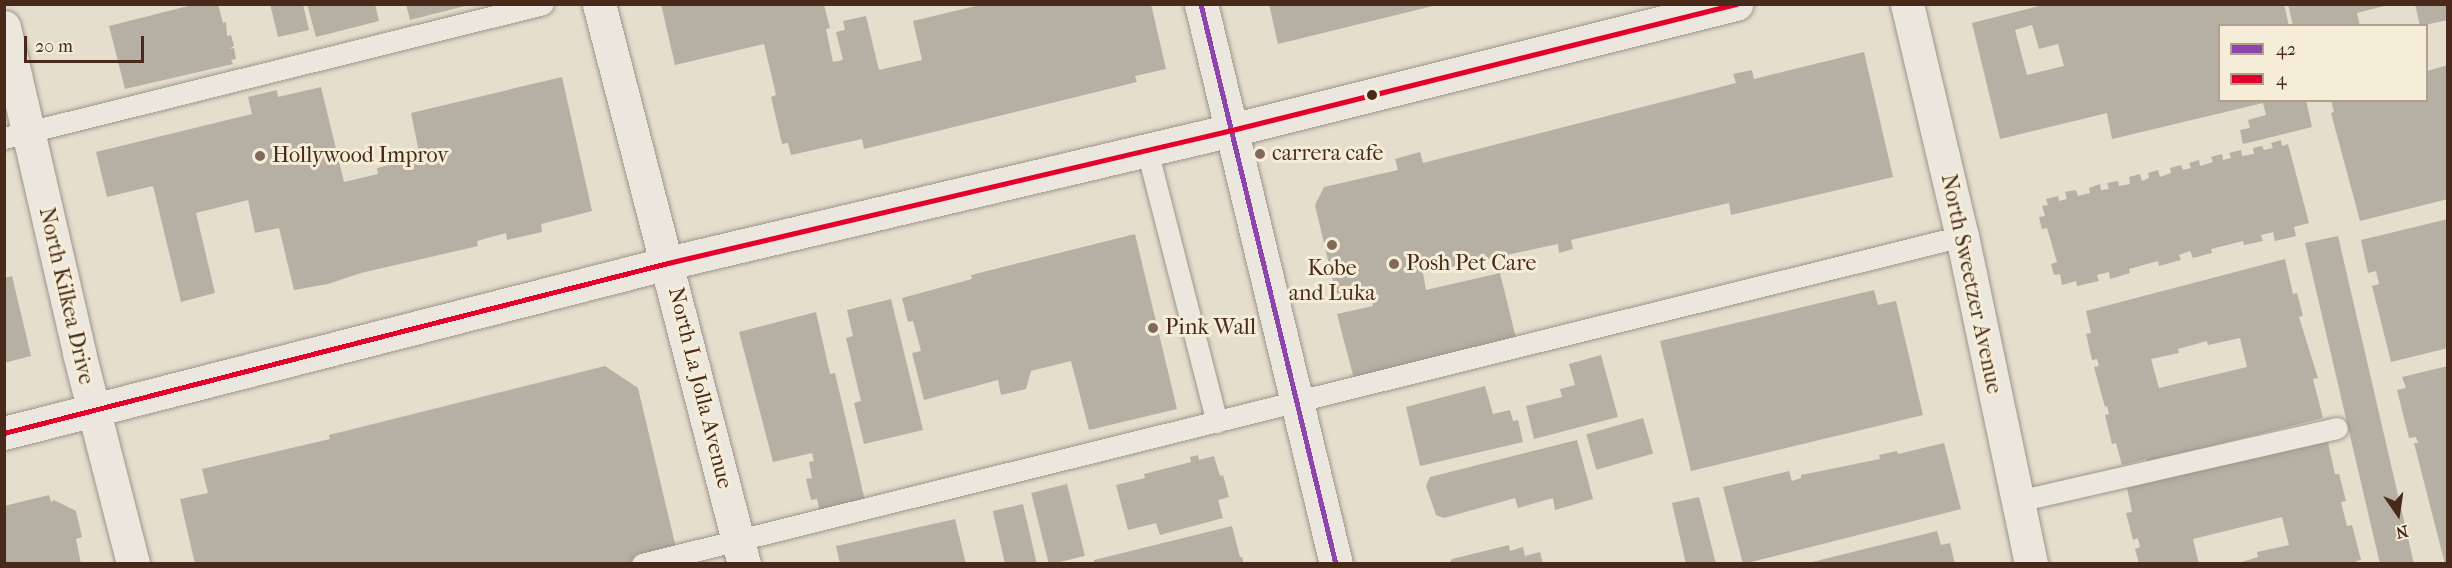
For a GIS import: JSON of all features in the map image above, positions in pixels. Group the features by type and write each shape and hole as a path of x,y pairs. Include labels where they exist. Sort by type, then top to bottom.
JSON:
{"street":[{"name":"North La Jolla Avenue","path":"599,4 741,551"},
{"path":"1202,4 1336,564"},
{"path":"4,433 668,263 1232,130 1736,4"},
{"name":"North Sweetzer Avenue","path":"1907,4 1962,236 2031,564"},
{"name":"North Kilkea Drive","path":"4,27 16,135 133,564"}],"lane":[{"path":"16,135 543,4"},
{"path":"1147,150 1167,218 1218,422"},
{"path":"642,564 741,551 1218,422 1962,236"},
{"path":"2018,501 2337,428"}],"building":[{"path":"196,4 218,4 223,23 226,22 227,36 231,35 234,46 229,49 234,48 236,59 231,60 233,64 125,89 109,26"},
{"path":"270,4 303,4 309,30 278,37"},
{"path":"307,4 375,4 379,21 316,37"},
{"path":"406,4 469,4 469,5 410,20"},
{"path":"661,4 824,5 830,28 826,29 833,62 843,60 836,32 845,30 843,21 866,16 879,70 922,60 913,21 984,4 1151,4 1166,69 1135,76 1137,82 864,149 862,139 791,155 788,143 782,144 771,97 776,95 764,44 675,65"},
{"path":"1269,4 1437,4 1437,5 1278,44"},
{"path":"2047,4 2284,4 2289,24 2218,24 2218,102 2306,102 2312,127 2243,144 2240,130 2250,128 2248,120 2266,115 2263,103 2112,139 2107,113 2000,139 1972,23","holes":["2032,25 2039,49 2058,44 2064,66 2027,75 2015,30"]},
{"path":"2288,4 2388,5 2357,13 2360,24 2293,24"},
{"path":"2415,4 2448,4 2448,20 2420,24"},
{"path":"1864,52 1893,177 1731,215 1729,203 1571,240 1573,249 1559,253 1558,244 1423,273 1426,290 1500,273 1517,342 1355,383 1337,314 1373,306 1369,287 1336,294 1315,205 1324,187 1398,170 1395,159 1420,152 1423,163 1736,83 1733,74 1752,70 1754,79"},
{"path":"2448,65 2448,199 2360,221 2331,113 2334,112 2332,102 2428,102 2428,71"},
{"path":"562,77 592,211 541,224 542,232 507,240 506,233 477,241 478,246 361,273 328,284 294,290 279,228 255,233 248,200 196,213 215,293 181,302 153,186 107,197 96,152 252,114 248,97 277,90 278,97 321,87 344,182 378,174 377,168 394,164 393,159 419,152 411,113"},
{"path":"2281,140 2282,146 2288,144 2309,223 2294,227 2296,236 2275,241 2273,232 2261,235 2263,241 2244,245 2243,241 2211,249 2212,253 2193,258 2190,251 2179,255 2181,260 2159,266 2158,261 2129,269 2130,273 2110,279 2109,272 2097,275 2099,281 2077,286 2076,281 2062,285 2060,274 2054,275 2051,264 2057,262 2047,228 2042,229 2039,217 2045,216 2042,206 2048,205 2046,199 2058,196 2059,201 2067,199 2065,192 2076,190 2078,196 2090,193 2089,188 2100,184 2101,190 2109,189 2107,183 2118,181 2119,186 2130,184 2129,177 2140,174 2142,181 2149,178 2148,173 2158,170 2160,177 2171,173 2170,168 2181,165 2183,170 2191,168 2189,163 2199,160 2200,166 2213,162 2211,157 2222,154 2223,160 2231,158 2229,153 2241,150 2242,156 2254,154 2253,148 2262,146 2264,150 2273,148 2271,143"},
{"path":"2448,219 2448,348 2391,362 2372,286 2379,284 2376,271 2368,273 2361,240"},
{"path":"1135,234 1177,409 1089,430 1071,361 1031,371 1026,389 1001,395 998,380 924,400 912,353 921,351 913,321 908,322 902,298 972,279 971,275"},
{"path":"2338,236 2414,564 2380,564 2305,243"},
{"path":"2285,259 2293,294 2297,293 2303,316 2299,317 2318,378 2313,379 2323,418 2147,462 2146,459 2122,465 2116,443 2112,444 2105,415 2109,414 2094,367 2099,366 2097,359 2092,360 2086,334 2091,333 2086,311","holes":["2240,338 2247,367 2159,388 2151,359 2179,353 2178,349 2207,341 2208,345"]},
{"path":"12,276 31,356 4,363 4,278"},
{"path":"1874,290 1878,305 1896,301 1923,415 1691,471 1660,341"},
{"path":"891,299 923,430 864,444 854,403 861,401 846,338 853,336 847,310"},
{"path":"816,312 830,374 835,373 866,505 821,517 817,499 811,500 806,479 812,478 809,462 814,461 812,453 773,462 739,332"},
{"path":"1601,355 1618,417 1534,439 1526,406 1562,397 1560,389 1575,385 1569,364"},
{"path":"605,366 638,388 677,552 633,564 195,564 180,499 208,493 202,469 330,439 329,435"},
{"path":"2448,366 2448,564 2445,564 2414,443 2418,443 2416,437 2409,438 2397,390 2406,388 2402,377"},
{"path":"1485,386 1493,414 1510,410 1513,421 1518,420 1523,442 1420,466 1406,407"},
{"path":"1643,418 1653,454 1596,470 1586,434"},
{"path":"2326,434 2335,474 2339,474 2346,501 2341,502 2347,526 2352,525 2361,560 2356,561 2357,564 2235,564 2258,557 2257,552 2289,545 2282,517 2193,539 2199,564 2139,564 2135,549 2140,547 2138,538 2133,540 2126,513 2132,512 2127,488 2152,482 2151,478"},
{"path":"1577,440 1593,499 1555,510 1553,498 1518,508 1515,498 1444,518 1436,515 1426,486 1430,477"},
{"path":"1944,443 1961,509 1743,564 1723,487 1789,471 1792,481 1801,478 1801,475 1880,459 1879,455 1897,451 1898,454"},
{"path":"1198,455 1199,460 1214,456 1220,476 1223,475 1229,497 1218,500 1223,518 1160,535 1156,523 1128,530 1116,485 1145,478 1144,474 1191,462 1190,457"},
{"path":"1067,484 1085,556 1049,564 1031,493"},
{"path":"49,495 51,502 54,500 76,511 82,537 76,539 81,564 4,564 4,506"},
{"path":"1699,497 1716,564 1686,564 1672,503"},
{"path":"1023,504 1037,564 1005,564 993,511"},
{"path":"955,519 966,564 840,564 836,546"},
{"path":"1232,526 1244,564 1094,564 1094,560"},
{"path":"1937,531 1941,545 1950,543 1955,564 1804,564"},
{"path":"1509,545 1510,551 1523,547 1525,556 1540,552 1543,564 1449,564 1452,559"}],"transit line":[{"name":"42","path":"1201,4 1336,564"},
{"name":"4","path":"4,433 668,263 1232,130 1736,4"}],"place":[{"name":"carrera cafe","path":"1260,154"},
{"name":"Hollywood Improv","path":"260,156"},
{"name":"Kobe and Luka","path":"1332,245"},
{"name":"Posh Pet Care","path":"1394,264"},
{"name":"Pink Wall","path":"1153,328"}]}
